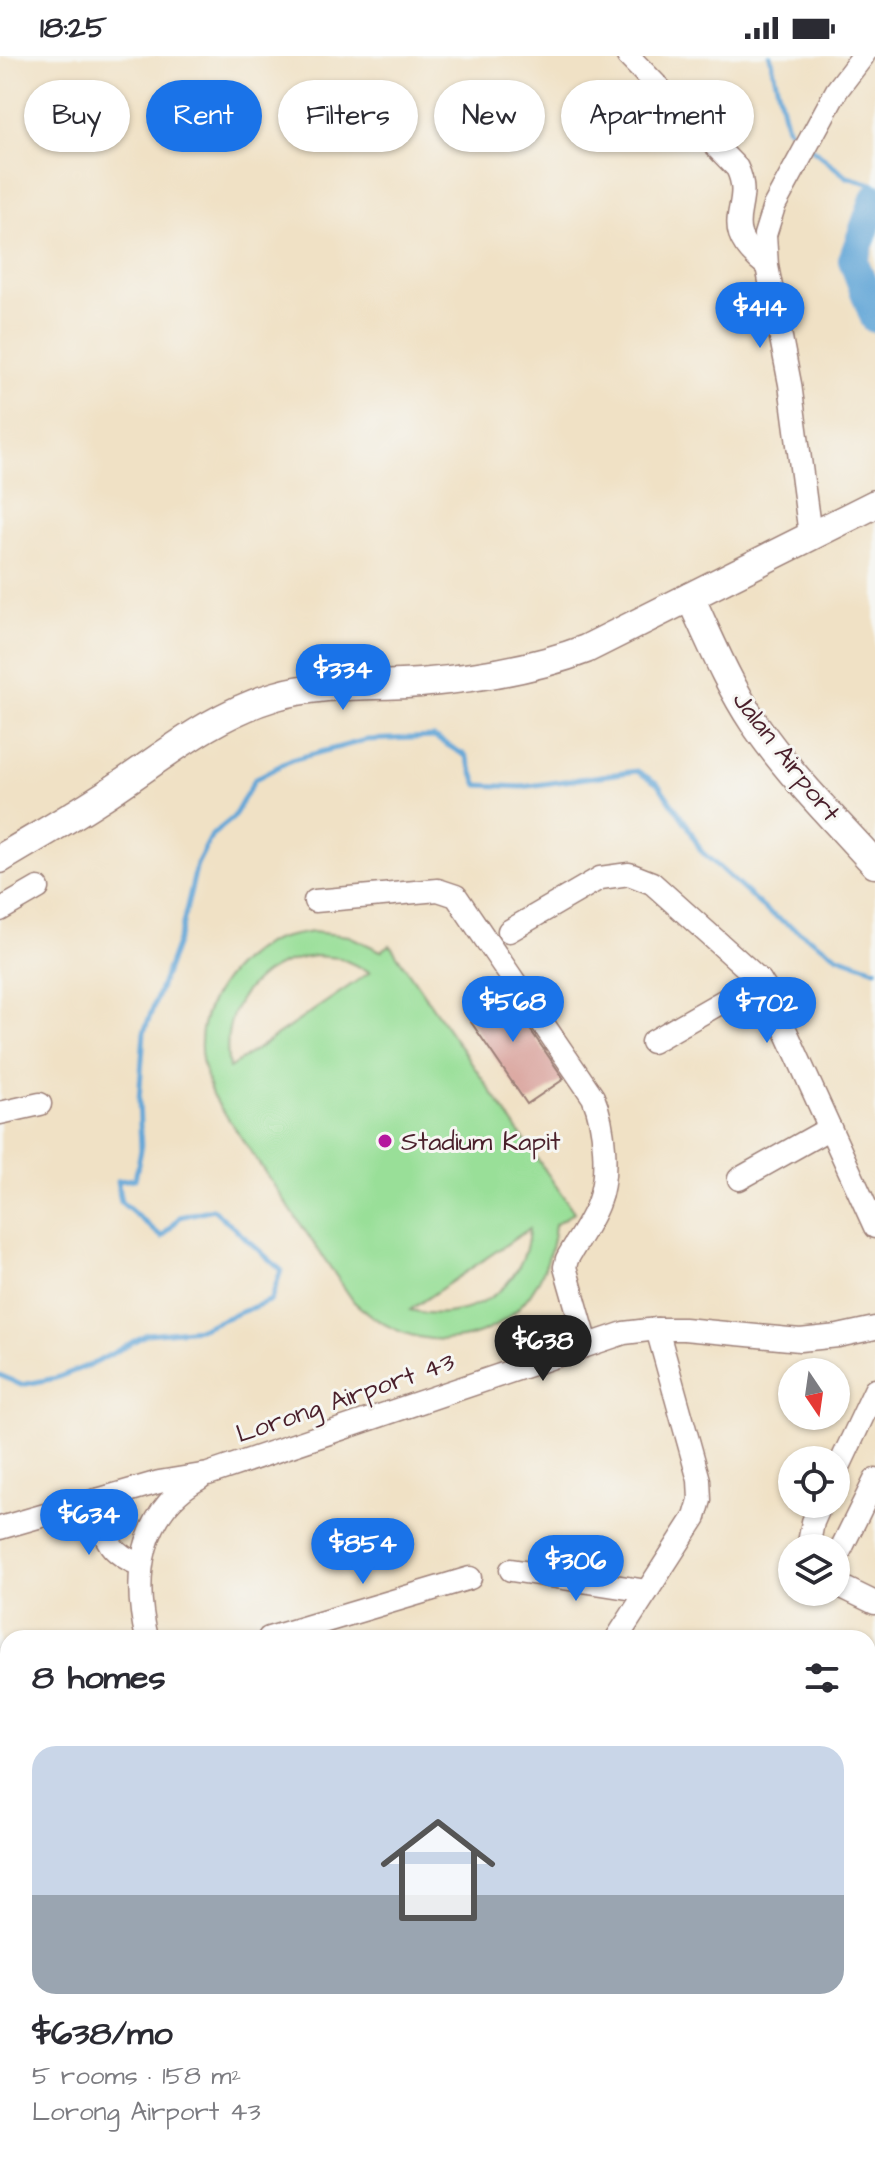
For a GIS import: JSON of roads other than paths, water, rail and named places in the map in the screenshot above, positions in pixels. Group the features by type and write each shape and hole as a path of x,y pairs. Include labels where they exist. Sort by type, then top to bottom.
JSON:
{"main road":[{"path":"0,859 99,800 225,714 311,688 422,682 555,661 586,649 871,506"},
{"name":"Jalan Airport","path":"690,597 728,680 755,724 787,766 874,863"}],"street":[{"path":"628,56 737,168 741,181 738,223 742,243 767,266"},
{"path":"810,535 790,384 767,266 765,235 768,221 837,90 863,56"},
{"path":"509,931 600,878 629,874 652,883 760,980 875,1227"},
{"path":"0,910 38,888"},
{"path":"315,901 438,890 456,896 593,1097 604,1133 602,1189 597,1206 565,1267 587,1344"},
{"path":"652,1042 760,980"},
{"path":"0,1113 40,1104"},
{"path":"739,1179 830,1128"},
{"path":"622,1630 695,1517 700,1490 657,1329"},
{"name":"Lorong Airport 43","path":"208,1474 624,1333 657,1329 800,1340 875,1330"},
{"path":"849,1446 875,1390"},
{"path":"0,1528 159,1482 208,1474"},
{"path":"146,1630 140,1600 140,1565 145,1545 164,1510 191,1483 208,1474"},
{"path":"848,1534 875,1480"},
{"path":"95,1500 110,1547 119,1556 140,1565"},
{"path":"511,1570 647,1591"},
{"path":"296,1630 470,1578"},
{"path":"850,1591 875,1603"}],"waterway":[{"path":"770,56 787,128 803,141"},
{"path":"811,148 847,177 875,185"},
{"path":"875,199 853,260 875,318"},
{"path":"0,1375 21,1385 56,1378 97,1362 147,1334 199,1329 271,1300 281,1270 213,1209 180,1217 162,1237 121,1202 117,1181 135,1179 141,1150 139,1100 144,1032 181,932 197,864 212,835 233,818 255,779 291,760 366,740 434,737 466,756 478,785 522,787 637,771 658,784 688,826 701,851 768,912 838,956 875,969"}],"place":[{"name":"Stadium Kapit","path":"385,1141"}]}
